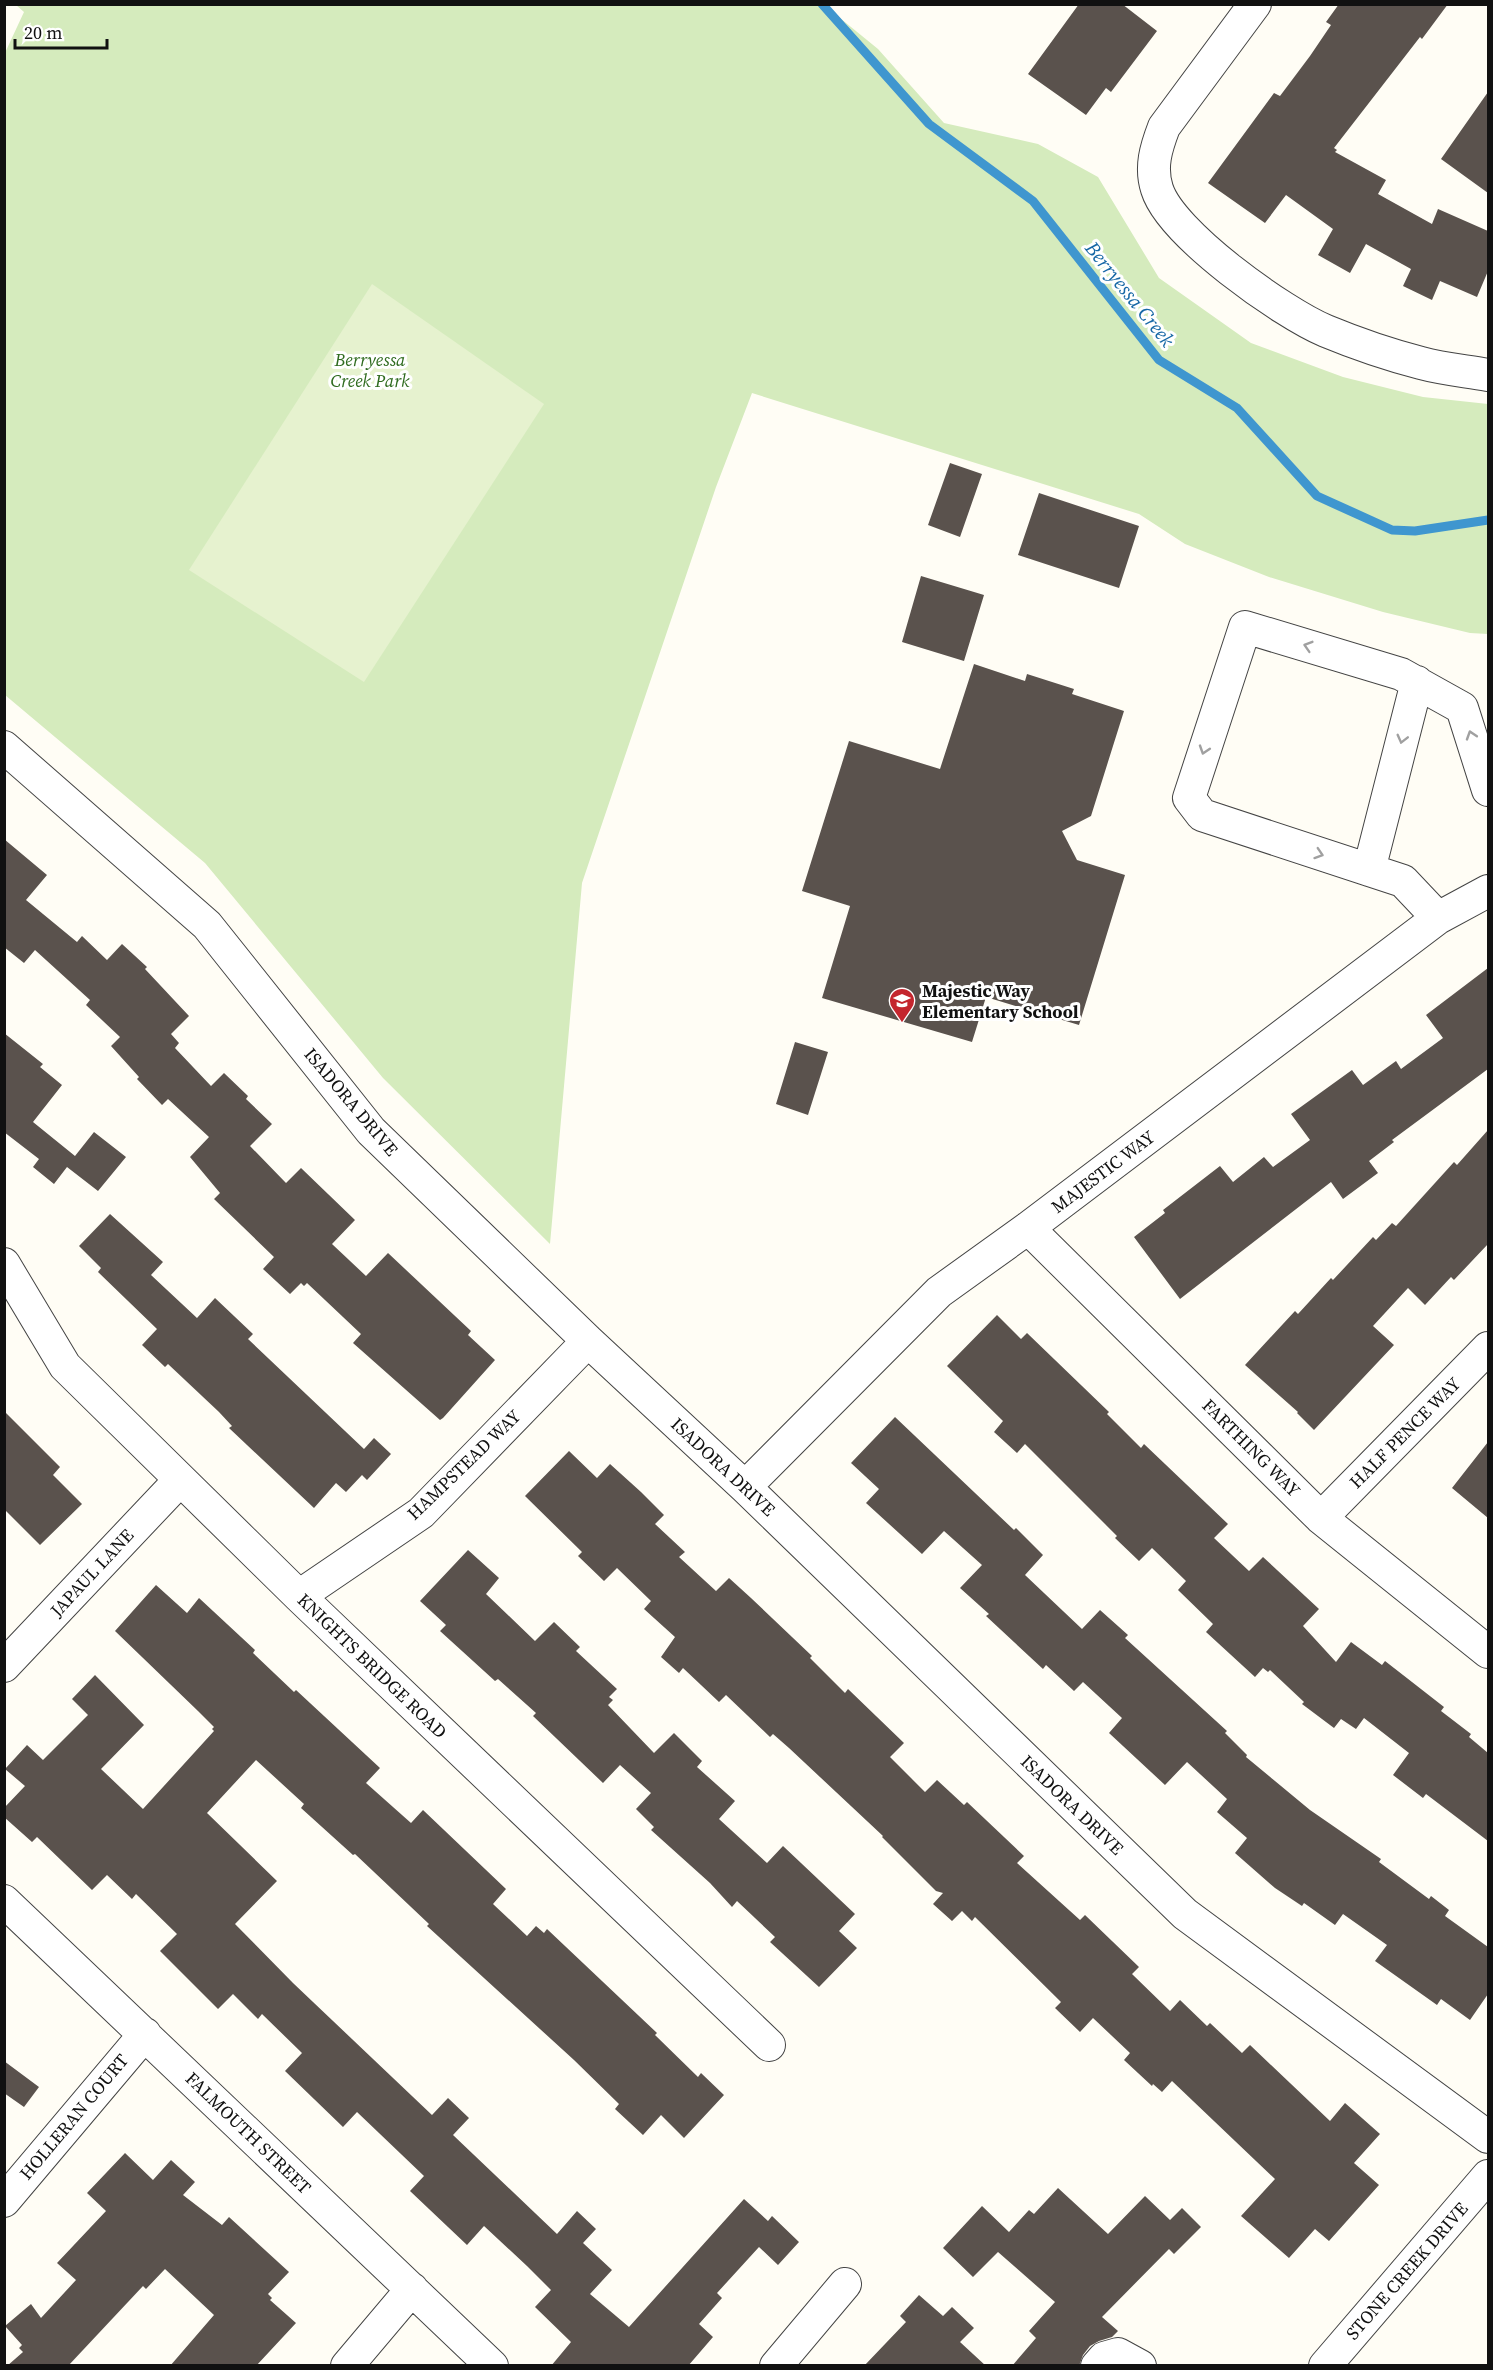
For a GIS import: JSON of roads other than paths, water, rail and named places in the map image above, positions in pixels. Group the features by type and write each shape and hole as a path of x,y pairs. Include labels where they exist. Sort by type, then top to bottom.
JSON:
{"street":[{"path":"1255,4 1164,127 1156,147 1154,169 1157,190 1168,210 1208,253 1263,294 1324,330 1421,363 1488,375"},
{"path":"1438,918 1402,881 1202,815 1189,798 1245,627 1401,674 1462,708 1488,790"},
{"path":"1369,870 1417,682"},
{"name":"ISADORA DRIVE","path":"4,747 207,925 371,1131 588,1341 745,1488 1185,1914 1488,2137"},
{"name":"MAJESTIC WAY","path":"745,1488 939,1292 1028,1228 1438,918 1488,891"},
{"name":"FARTHING WAY","path":"1028,1228 1321,1518 1488,1652"},
{"name":"KNIGHTS BRIDGE ROAD","path":"4,1264 65,1366 299,1596 769,2045"},
{"name":"HAMPSTEAD WAY","path":"299,1596 420,1513 588,1341"},
{"name":"HALF PENCE WAY","path":"1321,1518 1488,1348"},
{"name":"JAPAUL LANE","path":"4,1666 180,1480"},
{"name":"FALMOUTH STREET","path":"4,1901 492,2366"},
{"name":"HOLLERAN COURT","path":"4,2201 144,2034"},
{"name":"STONE CREEK DRIVE","path":"1326,2366 1488,2176"},
{"path":"777,2366 845,2284"},
{"path":"347,2366 412,2289"},
{"path":"1097,2366 1104,2358 1119,2354 1140,2366"}],"waterway":[{"name":"Berryessa Creek","path":"822,4 929,124 1033,201 1159,360 1237,408 1317,496 1392,530 1415,531 1488,520"}],"place":[{"name":"Majestic Way Elementary School","path":"902,1024"}],"park label":[{"name":"Berryessa Creek Park","path":"370,370"}]}
